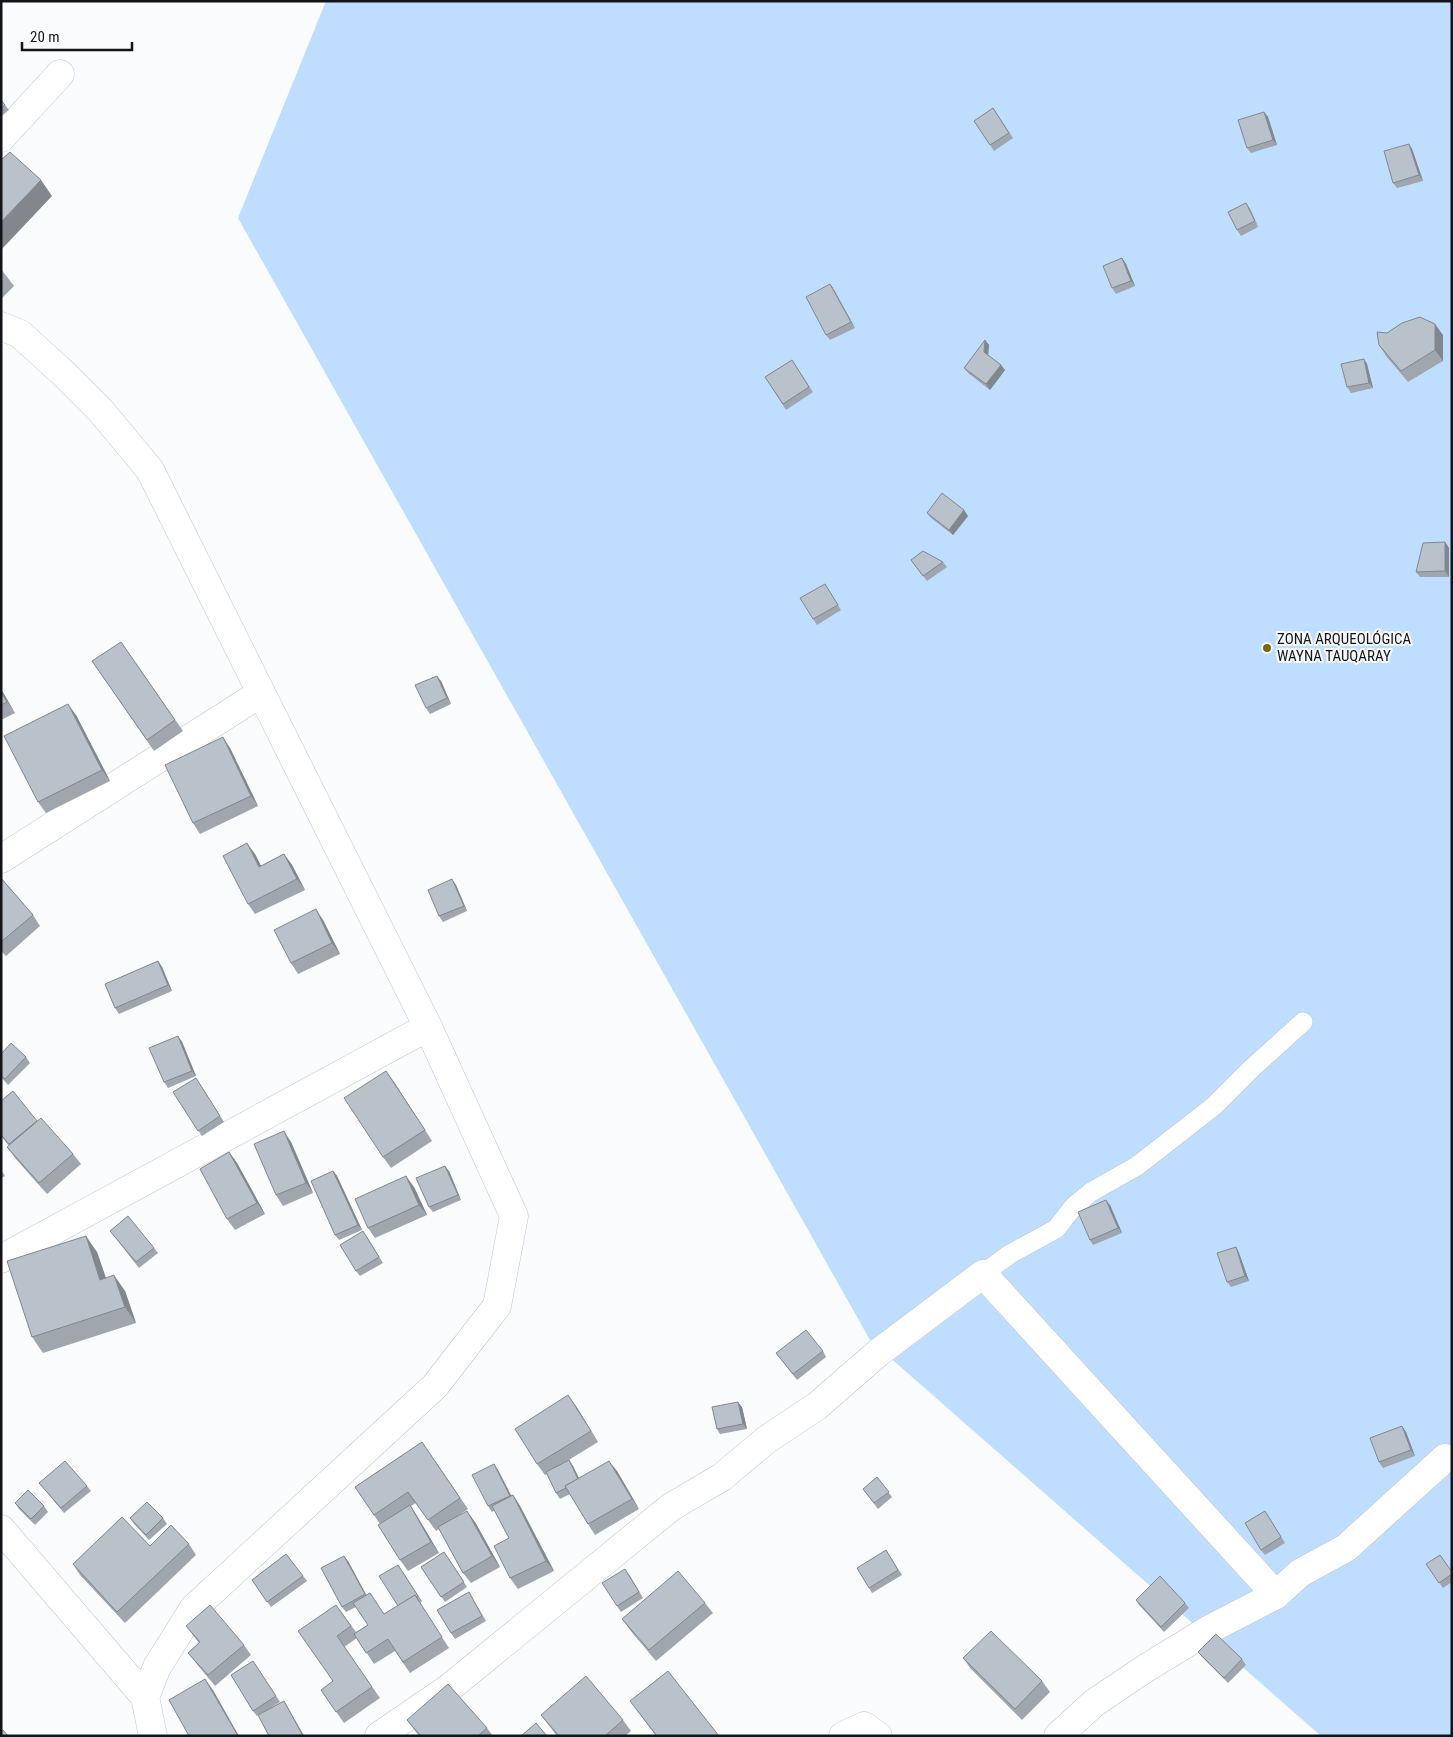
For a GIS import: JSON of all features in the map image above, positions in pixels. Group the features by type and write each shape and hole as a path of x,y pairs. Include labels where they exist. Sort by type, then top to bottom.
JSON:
{"street":[{"path":"1,138 60,74"},
{"path":"11,330 62,372 101,411 150,470 428,1027 514,1216 497,1306 435,1386 194,1608 157,1667 144,1697"},
{"path":"1,859 261,693"},
{"path":"1,1259 428,1027"},
{"path":"379,1736 449,1688 671,1507 722,1477 766,1440 818,1406 878,1353 984,1274 1276,1595"},
{"path":"1058,1736 1094,1703 1146,1668 1210,1629 1276,1595 1300,1573 1346,1548 1445,1458"},
{"path":"1,1529 144,1697 153,1736"},
{"path":"843,1736 864,1726 878,1736"}],"lane":[{"path":"984,1274 1010,1254 1056,1229 1074,1206 1092,1192 1137,1166 1214,1106 1252,1068 1303,1022"}],"shaded area":[{"path":"326,1 1452,1 1452,1736 1321,1736 870,1340 238,218"}],"building":[{"path":"1,100 5,105 1,108"},
{"path":"993,108 1009,133 990,145 974,121"},
{"path":"1264,112 1273,140 1247,148 1238,120"},
{"path":"1409,144 1419,175 1393,183 1384,151"},
{"path":"10,152 41,180 1,222 1,160"},
{"path":"1246,203 1255,221 1237,230 1228,212"},
{"path":"1122,258 1131,281 1112,288 1103,266"},
{"path":"830,284 851,322 826,335 806,297"},
{"path":"1420,317 1435,324 1435,350 1401,371 1379,345 1377,332 1387,333 1402,323"},
{"path":"985,340 984,352 1001,365 986,384 964,368"},
{"path":"1364,359 1369,383 1347,387 1341,364"},
{"path":"792,360 809,387 783,404 765,377"},
{"path":"942,493 964,510 949,530 927,513"},
{"path":"1445,542 1445,571 1416,572 1423,543"},
{"path":"923,551 943,562 923,576 911,560"},
{"path":"825,584 838,605 813,619 800,598"},
{"path":"121,642 175,720 147,740 92,661"},
{"path":"437,676 447,698 426,708 415,685"},
{"path":"1,692 7,702 1,705"},
{"path":"68,704 102,770 38,802 4,736"},
{"path":"223,737 251,796 193,823 165,765"},
{"path":"247,843 259,867 284,854 297,879 248,904 223,856"},
{"path":"1,878 33,915 1,942"},
{"path":"452,879 464,906 439,916 428,890"},
{"path":"316,909 332,943 291,963 274,930"},
{"path":"158,961 168,985 115,1008 105,984"},
{"path":"178,1036 192,1071 164,1082 149,1048"},
{"path":"11,1043 26,1057 5,1079 1,1076 1,1054"},
{"path":"386,1071 425,1130 383,1157 344,1098"},
{"path":"196,1078 220,1116 198,1131 173,1092"},
{"path":"13,1091 37,1121 9,1144 1,1135 1,1101"},
{"path":"41,1118 73,1154 39,1183 7,1147"},
{"path":"284,1131 306,1183 276,1195 254,1144"},
{"path":"229,1152 257,1203 227,1219 200,1169"},
{"path":"445,1166 458,1195 429,1207 416,1178"},
{"path":"333,1171 358,1225 335,1235 311,1181"},
{"path":"406,1176 419,1205 368,1228 355,1199"},
{"path":"1106,1200 1118,1228 1090,1240 1078,1212"},
{"path":"128,1216 154,1248 136,1262 110,1231"},
{"path":"363,1231 379,1257 356,1271 340,1245"},
{"path":"86,1236 100,1280 114,1275 125,1307 32,1337 7,1261"},
{"path":"1236,1247 1245,1276 1227,1282 1217,1253"},
{"path":"806,1330 823,1351 793,1374 776,1353"},
{"path":"568,1395 591,1431 537,1464 515,1429"},
{"path":"738,1402 743,1424 717,1429 712,1407"},
{"path":"1402,1426 1411,1450 1379,1462 1370,1438"},
{"path":"422,1442 460,1498 428,1520 408,1492 374,1515 355,1487"},
{"path":"569,1460 578,1479 556,1493 546,1472"},
{"path":"65,1461 87,1486 61,1508 39,1483"},
{"path":"609,1461 632,1499 588,1524 565,1486"},
{"path":"494,1464 510,1496 488,1506 472,1475"},
{"path":"877,1477 889,1492 874,1503 863,1489"},
{"path":"28,1490 44,1506 31,1519 15,1503"},
{"path":"513,1495 546,1561 510,1578 494,1546 509,1538 492,1506"},
{"path":"147,1502 163,1518 146,1535 130,1518"},
{"path":"410,1505 431,1542 400,1560 378,1525"},
{"path":"467,1511 492,1556 463,1573 438,1527"},
{"path":"1265,1511 1281,1537 1261,1550 1245,1523"},
{"path":"122,1517 150,1546 171,1525 189,1544 117,1612 73,1564"},
{"path":"886,1550 898,1570 869,1588 857,1568"},
{"path":"444,1552 464,1582 441,1597 421,1567"},
{"path":"286,1554 303,1576 267,1602 252,1580"},
{"path":"1440,1555 1452,1574 1439,1583 1426,1564"},
{"path":"344,1556 365,1594 342,1607 321,1568"},
{"path":"398,1565 418,1596 416,1597 415,1595 398,1606 379,1576"},
{"path":"625,1569 639,1592 617,1606 602,1583"},
{"path":"678,1571 705,1603 649,1650 622,1619"},
{"path":"1160,1576 1185,1603 1161,1627 1136,1600"},
{"path":"469,1592 482,1616 451,1633 437,1610"},
{"path":"370,1593 384,1614 415,1595 442,1637 403,1662 388,1639 366,1653 354,1634 368,1625 353,1603"},
{"path":"210,1605 244,1645 208,1675 188,1653 200,1642 186,1626"},
{"path":"336,1605 351,1626 337,1636 372,1687 336,1712 321,1690 333,1681 298,1631"},
{"path":"991,1631 1042,1681 1015,1709 963,1658"},
{"path":"1216,1634 1242,1659 1224,1678 1198,1652"},
{"path":"253,1661 276,1696 253,1711 231,1675"},
{"path":"668,1671 719,1736 657,1736 630,1701"},
{"path":"586,1676 623,1720 605,1736 559,1736 541,1715"},
{"path":"205,1679 238,1736 189,1736 169,1700"},
{"path":"448,1684 487,1728 478,1736 421,1736 407,1720"},
{"path":"284,1701 303,1736 269,1736 258,1715"},
{"path":"536,1723 547,1736 521,1736"},
{"path":"3,1730 8,1736 1,1736 1,1731"}],"place":[{"name":"ZONA ARQUEOLÓGICA WAYNA TAUQARAY","path":"1267,648"}]}
